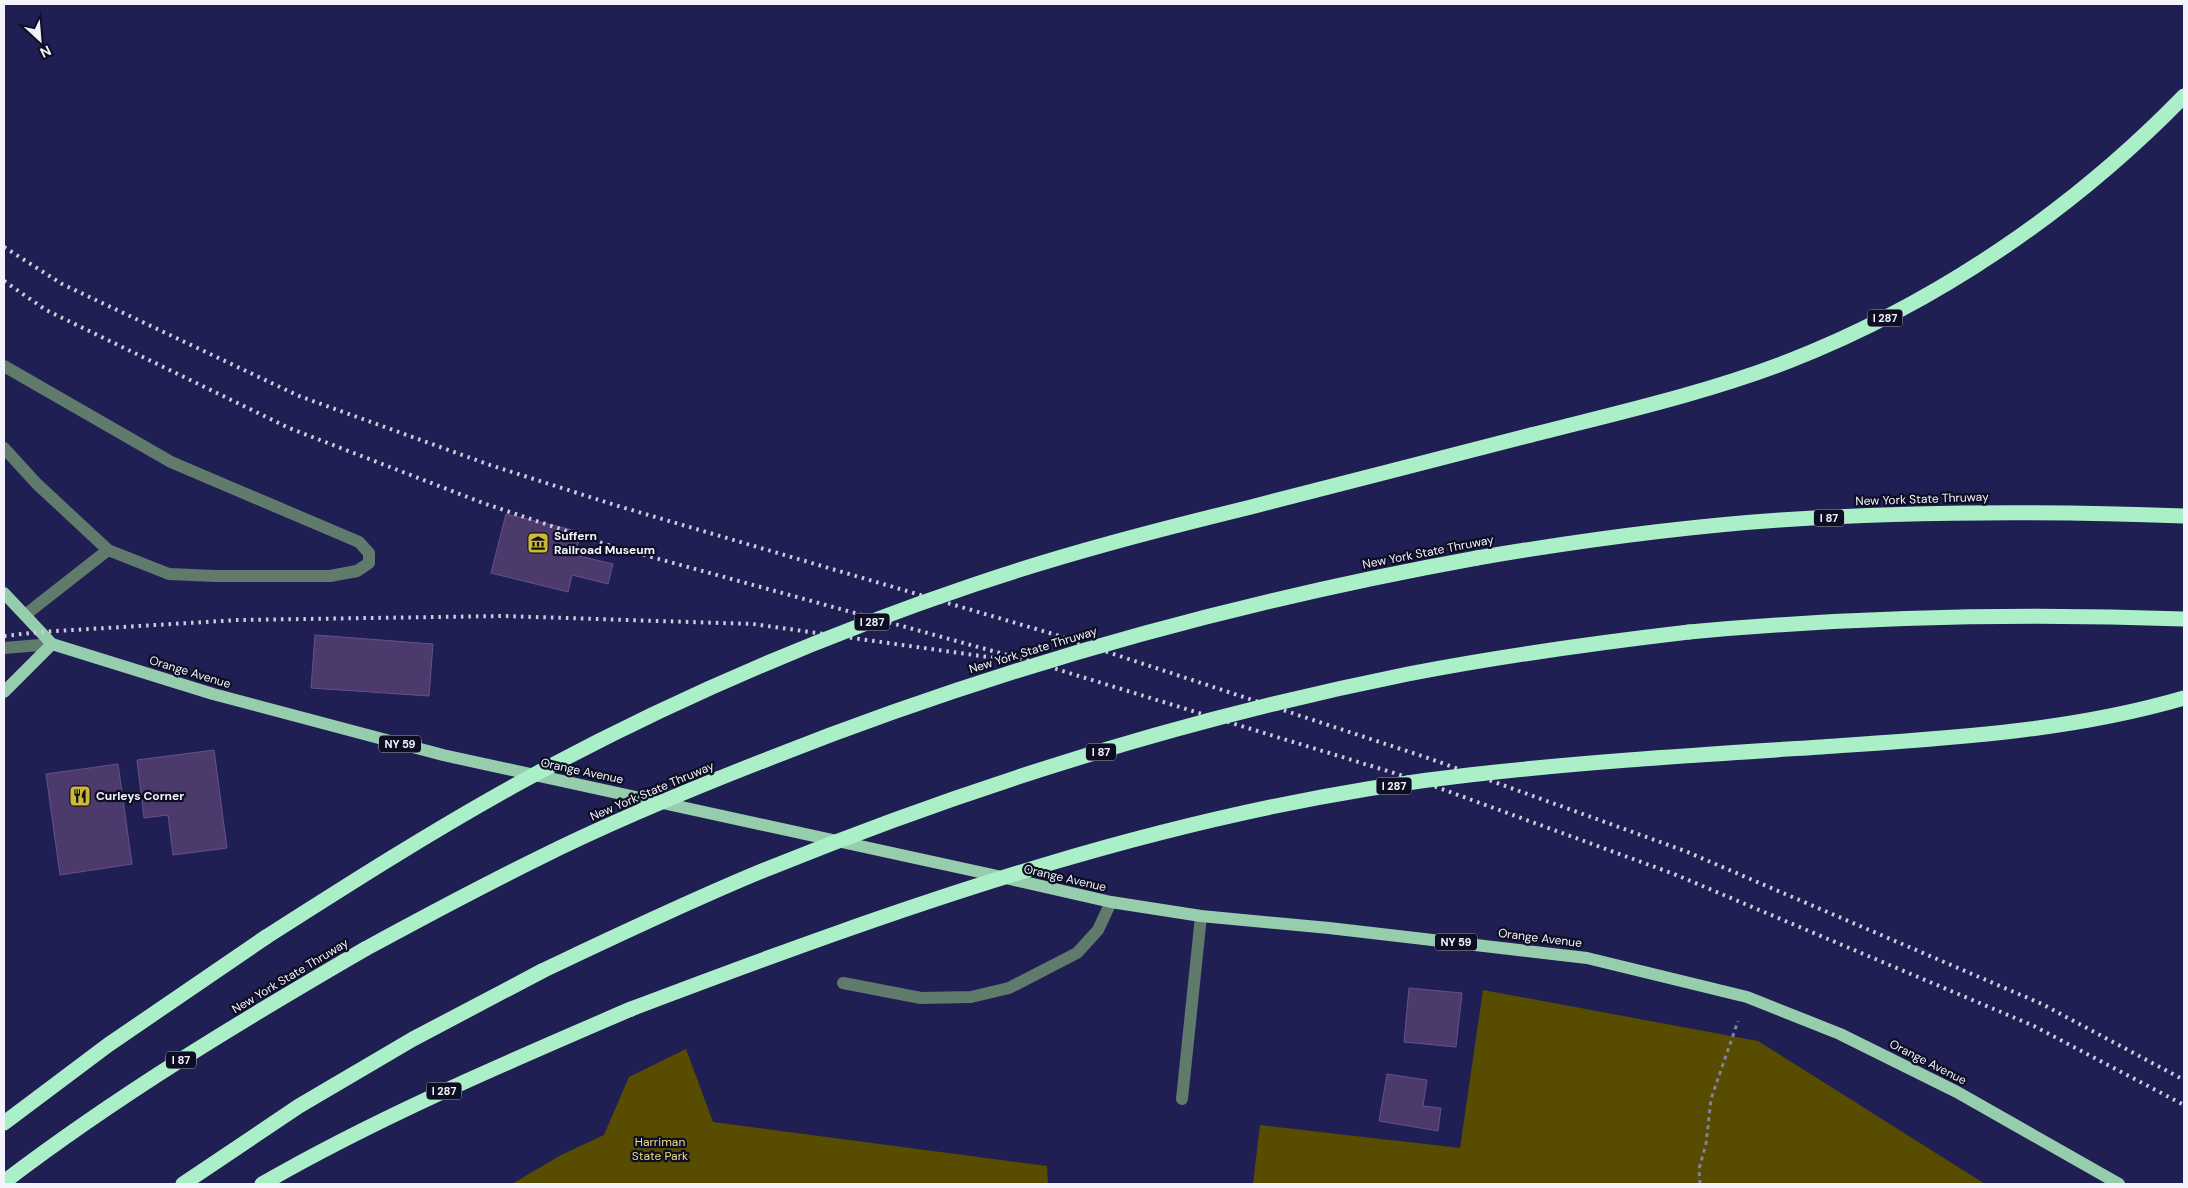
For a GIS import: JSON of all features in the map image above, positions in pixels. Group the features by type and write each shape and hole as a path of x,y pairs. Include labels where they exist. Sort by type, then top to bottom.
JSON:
{"highway":[{"name":"I 287","path":"4,1123 108,1045 266,937 432,832 528,778 686,698 832,637 1047,561 1177,525 1712,387 1788,362 1859,332 1928,295 1992,255 2049,215 2120,158 2184,96"},
{"name":"New York State Thruway","path":"4,1182 136,1089 250,1016 365,949 540,858 631,816 815,740 917,703 1115,640 1214,614 1387,574 1575,542 1779,520 1980,512 2087,512 2184,516"},
{"name":"I 87","path":"183,1184 299,1106 413,1040 542,971 688,903 860,832 959,797 1143,739 1276,705 1407,675 1590,644 1689,632 1786,623 1887,618 2085,616 2184,619"},
{"name":"I 287","path":"262,1184 394,1114 471,1078 631,1009 837,932 957,891 1064,858 1160,832 1258,809 1465,775 1640,759 1960,737 2016,731 2101,718 2184,698"}],"main road":[{"name":"Orange Avenue","path":"4,593 52,644 213,694 443,755 964,868 1111,902 1200,916 1338,929 1587,958 1747,997 1840,1034 1957,1092 2119,1184"},
{"path":"4,692 52,644"}],"street":[{"path":"4,366 170,462 358,542 369,553 369,563 357,571 330,576 170,574 108,550 37,484 4,448"},
{"path":"25,615 108,550"},
{"path":"4,648 52,644"},
{"path":"843,983 921,998 971,997 1009,988 1077,953 1098,930 1111,902"},
{"path":"1182,1099 1200,916"}],"path":[{"path":"1700,1184 1699,1168 1706,1144 1711,1099 1747,997"}],"green space":[{"path":"1483,990 1758,1041 1985,1184 1253,1184 1260,1125 1460,1148"},
{"name":"Harriman State Park","path":"686,1049 713,1122 1047,1166 1048,1184 512,1184 561,1155 604,1135 629,1077"}],"building":[{"name":"Suffern Railroad Museum","path":"506,514 581,532 575,555 613,564 608,584 572,575 568,592 491,573"},
{"path":"315,635 433,644 429,696 311,688"},
{"path":"214,750 227,848 173,855 168,815 144,818 137,760"},
{"path":"118,764 132,864 60,875 46,774"},
{"path":"1409,988 1462,993 1456,1047 1404,1042"},
{"path":"1387,1074 1427,1080 1423,1106 1441,1108 1438,1131 1379,1121"}],"railway":[{"path":"4,247 62,284 299,396 490,465 618,506 1053,634 1428,758 1685,851 2042,1004 2184,1080"},
{"path":"4,281 46,310 289,428 483,503 608,545 1040,664 1420,781 1674,874 2034,1026 2184,1105"},
{"path":"4,636 40,632 238,620 503,616 753,624 995,658"}],"place":[{"name":"Suffern Railroad Museum","path":"538,543"},
{"name":"Curleys Corner","path":"80,796"}]}
